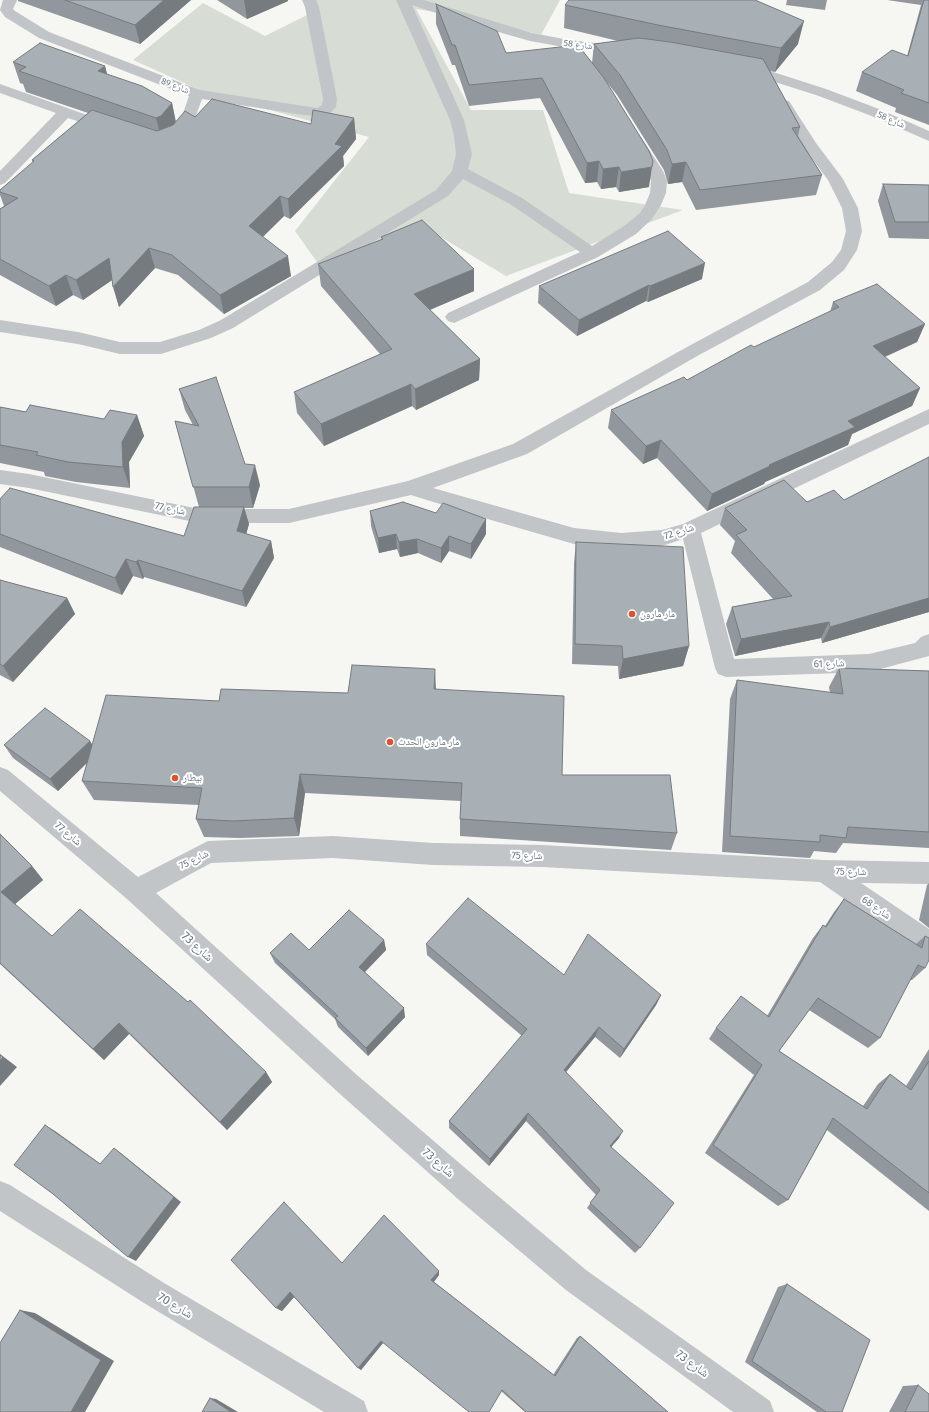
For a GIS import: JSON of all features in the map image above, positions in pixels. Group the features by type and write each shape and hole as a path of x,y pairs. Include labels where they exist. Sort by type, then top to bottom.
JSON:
{"street":[{"path":"0,326 78,338 120,348 161,348 205,334 257,306 442,193 452,183 460,170 464,154 457,120 403,0"},
{"name":"شارع 58","path":"411,0 530,37 569,44 635,51"},
{"path":"198,94 303,111 318,112 329,107 330,99 314,2"},
{"name":"شارع 89","path":"8,4 14,16 50,38 198,94 187,123 172,141 162,145"},
{"path":"569,44 582,61"},
{"name":"شارع 58","path":"729,67 765,74 821,92 874,112 929,137"},
{"name":"شارع 77","path":"0,476 199,516 289,516 411,488 520,449 686,355 814,286 838,266 849,250 854,231 850,208 835,179 810,145 765,74"},
{"path":"0,88 65,113 125,133"},
{"path":"0,180 65,113"},
{"path":"454,317 592,253 630,230 646,216 658,193 659,182 655,171 627,126"},
{"path":"460,170 516,201 592,253"},
{"name":"شارع 72","path":"411,488 574,536 621,541 662,538 690,530 929,416"},
{"name":"شارع 61","path":"690,530 726,668 869,663 922,650 929,643"},
{"name":"شارع 77","path":"0,777 136,891"},
{"name":"شارع 75","path":"136,891 208,852 333,847 432,854 542,856 824,872 929,873"},
{"name":"شارع 68","path":"824,872 929,944"},
{"name":"شارع 73","path":"136,891 349,1085 468,1189 570,1275 759,1412"},
{"name":"شارع 70","path":"0,1195 154,1293 353,1412"}],"shaded area":[{"path":"313,0 560,0 541,35 475,18 416,9 471,110 543,110 569,193 683,210 506,276 429,230 322,269 295,231 369,137 204,92 133,60 203,3 265,36 313,12"}],"building":[{"path":"65,0 164,0 135,25"},
{"path":"569,0 755,0 804,21 781,48 658,25 565,5"},
{"path":"924,0 929,0 929,103 901,93 904,90 862,72 892,50 908,56"},
{"path":"436,4 497,31 506,53 578,45 604,78 649,151 653,161 652,167 621,172 619,167 603,169 599,161 587,163 542,78 469,85 455,45 452,45"},
{"path":"639,38 670,42 763,59 800,127 792,128 822,175 700,190 686,162 672,164 667,150 620,75 594,44"},
{"path":"40,43 105,66 98,71 142,86 172,103 161,116 156,118 19,71 26,67 13,62"},
{"path":"212,99 311,124 313,110 354,118 335,144 342,146 288,199 280,196 249,226 288,256 220,295 172,255 149,248 113,287 109,258 76,280 66,275 49,286 0,259 0,209 18,198 0,192 0,190 34,161 32,160 92,110 157,131 173,125 185,111 195,117"},
{"path":"883,184 929,185 929,222 895,222"},
{"path":"422,220 474,269 414,294 480,359 415,389 411,384 321,424 294,392 392,349 318,264 383,239 381,237"},
{"path":"668,231 705,263 650,286 649,285 579,320 539,286"},
{"path":"877,284 925,324 873,346 920,388 848,421 855,427 769,465 770,466 712,494 661,440 646,446 611,410 684,377 687,380 751,345 754,347 839,307 833,302"},
{"path":"216,377 245,464 255,465 249,487 193,487 175,421 199,426 179,389"},
{"path":"30,405 104,419 110,410 137,415 122,442 123,467 68,462 36,455 38,452 0,445 0,407 26,412"},
{"path":"929,457 929,598 830,627 829,622 741,639 732,607 792,596 736,535 747,530 725,508 784,480 807,502 834,490 844,500"},
{"path":"10,488 184,536 194,507 244,507 237,531 271,541 242,591 138,560 136,562 126,559 115,578 0,534 0,499"},
{"path":"403,502 436,513 443,503 486,519 471,544 449,536 441,548 417,539 399,542 396,534 378,538 370,511"},
{"path":"576,542 683,547 689,646 623,659 622,646 575,644"},
{"path":"0,580 67,598 3,666 0,664"},
{"path":"352,665 435,669 434,689 564,696 562,775 670,775 677,833 460,819 462,783 300,774 294,818 233,821 196,819 202,788 82,781 106,695 219,701 221,689 348,693"},
{"path":"839,668 929,671 929,832 848,827 846,838 820,835 820,842 730,836 737,680 843,694"},
{"path":"45,708 90,741 50,779 4,745"},
{"path":"0,834 32,866 1,892 52,936 80,909 188,1002 190,1000 266,1072 220,1122 119,1023 93,1049 0,963"},
{"path":"468,898 564,975 588,934 661,995 624,1049 599,1027 564,1070 623,1131 610,1146 674,1203 640,1248 590,1203 600,1190 528,1113 490,1159 449,1121 527,1029 426,944"},
{"path":"844,899 922,948 925,936 929,938 929,960 925,968 918,965 880,1038 818,998 779,1051 867,1109 890,1074 911,1090 929,1061 929,1193 833,1118 788,1200 713,1145 762,1065 716,1028 741,996 769,1017 823,925 826,927"},
{"path":"349,910 384,940 359,967 404,1008 366,1048 335,1018 338,1016 270,953 291,933 309,950"},
{"path":"45,1125 100,1164 114,1148 174,1197 128,1257 53,1194 14,1165"},
{"path":"284,1202 342,1263 384,1215 439,1271 431,1280 555,1376 580,1336 668,1412 526,1412 502,1390 489,1412 469,1412 381,1341 358,1368 290,1292 276,1308 231,1260"},
{"path":"787,1284 870,1340 842,1412 826,1412 752,1361"},
{"path":"20,1310 101,1360 71,1412 0,1412 0,1343"},
{"path":"918,1385 929,1394 929,1412 905,1412"},
{"path":"210,1398 231,1412 202,1412"}],"place":[{"name":"مار مارون","path":"632,614"},
{"name":"مار مارون الحدث","path":"390,742"},
{"name":"بيطار","path":"175,778"}]}
